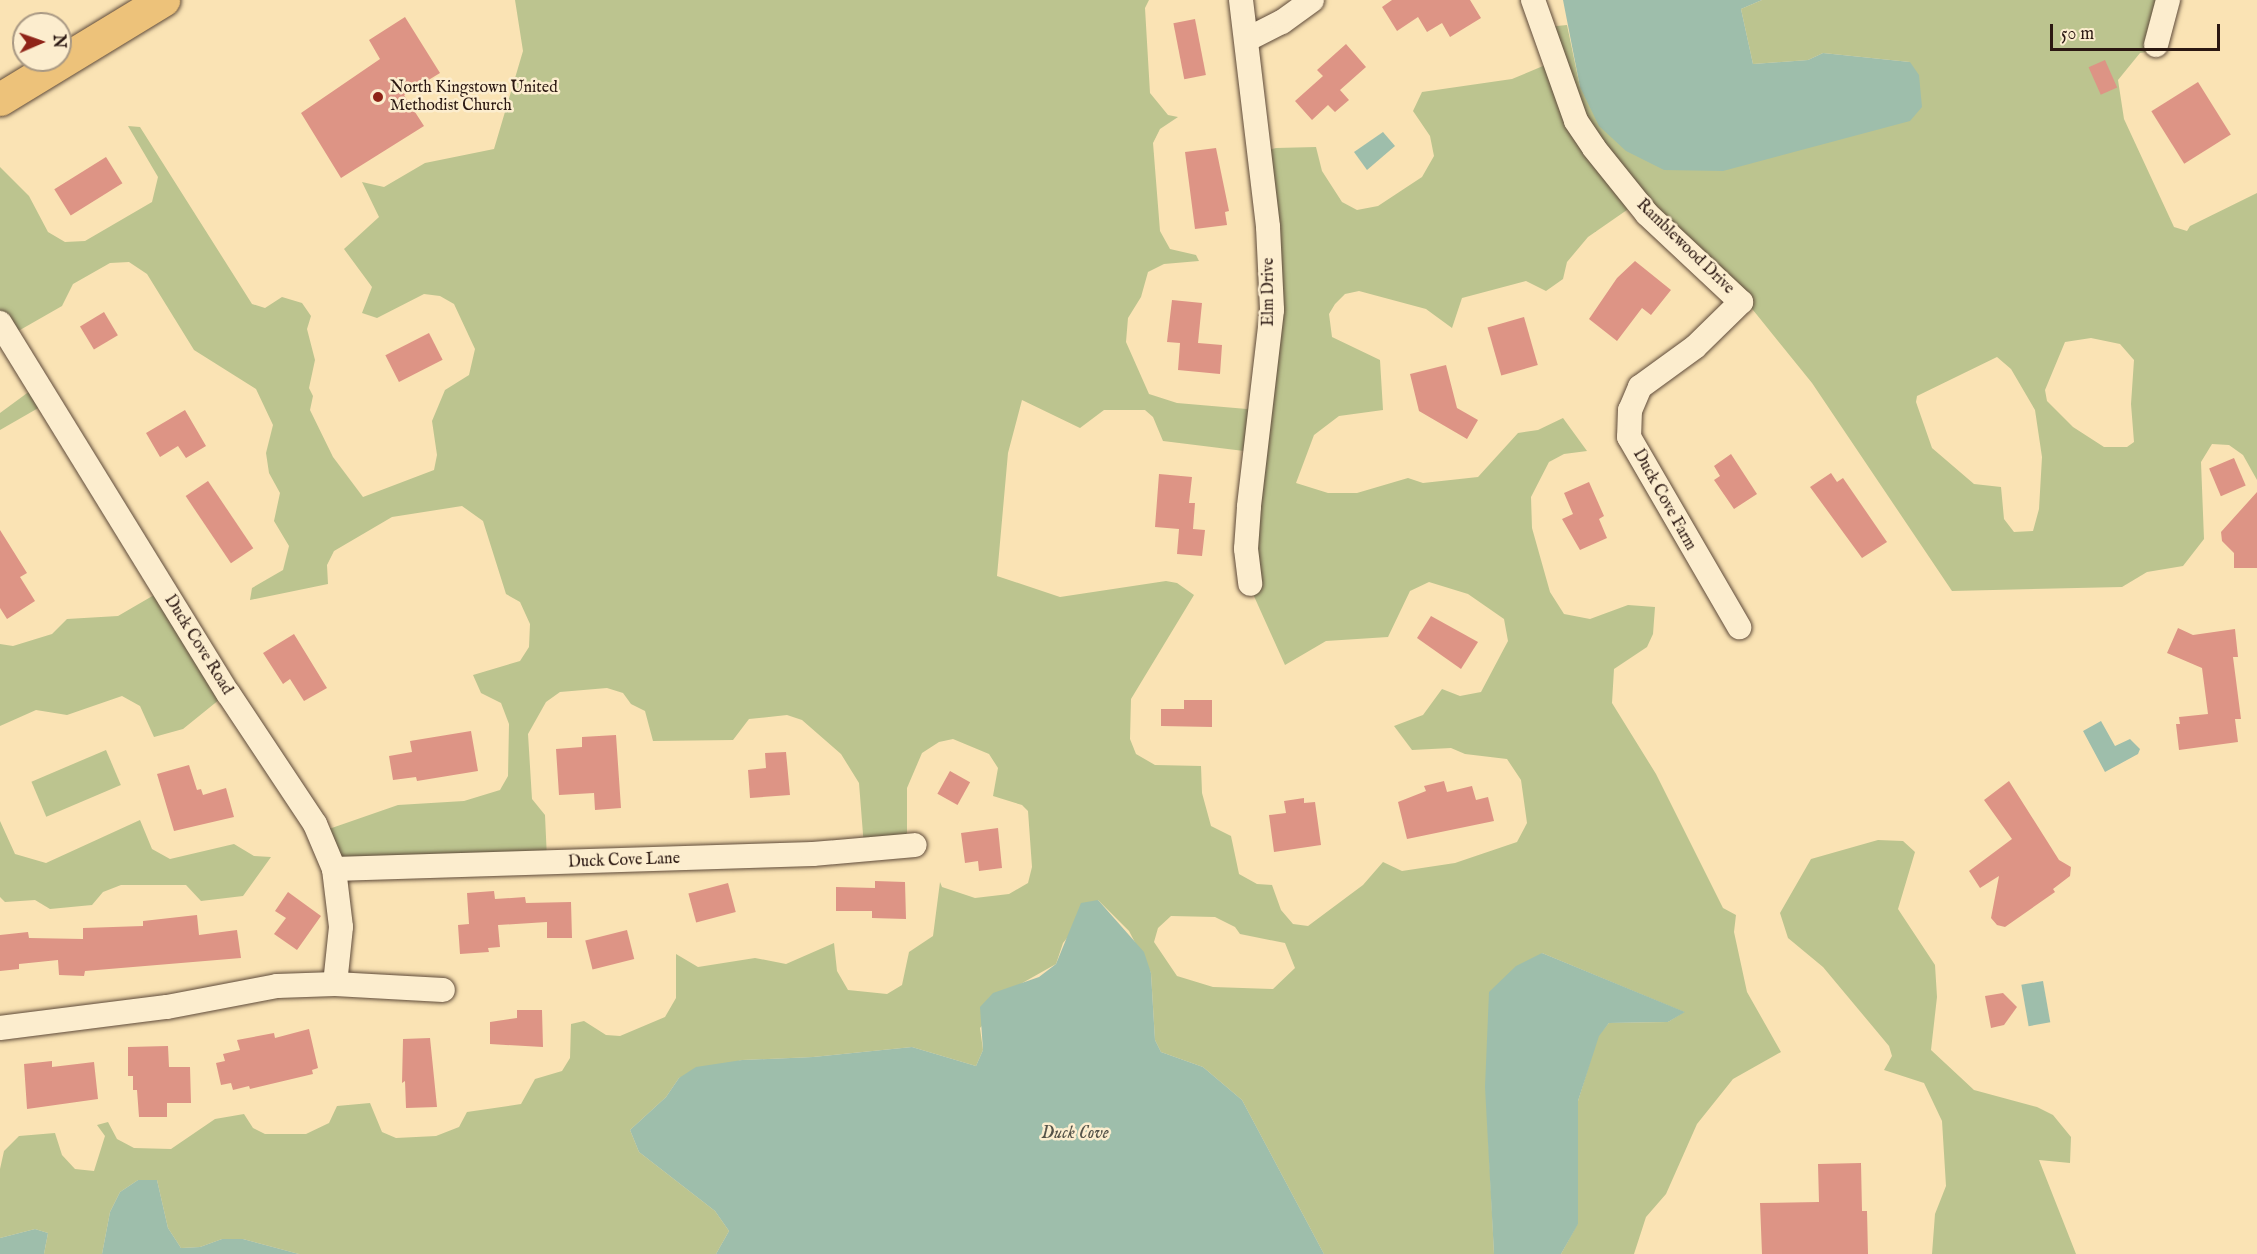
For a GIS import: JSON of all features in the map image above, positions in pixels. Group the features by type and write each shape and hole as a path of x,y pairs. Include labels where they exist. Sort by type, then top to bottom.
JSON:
{"main road":[{"path":"0,99 163,0"}],"street":[{"name":"Elm Drive","path":"1241,0 1248,39 1272,310 1249,507 1246,549 1250,584"},
{"path":"1248,39 1282,22 1312,0"},
{"name":"Ramblewood Drive","path":"1533,0 1576,121 1594,148 1647,214 1741,302"},
{"path":"2156,45 2168,0"},
{"name":"Duck Cove Farm","path":"1739,627 1629,437 1630,410 1640,387 1695,347 1741,302"},
{"name":"Duck Cove Road","path":"0,323 222,684 315,824 334,869 341,927 335,984"},
{"name":"Duck Cove Lane","path":"334,869 813,854 915,845"},
{"path":"0,1029 167,1007 277,986 335,984 444,990"}],"green space":[{"path":"515,0 1149,0 1145,8 1150,93 1168,115 1178,117 1160,129 1153,143 1160,231 1170,249 1196,255 1199,261 1164,264 1148,272 1141,297 1128,318 1126,342 1149,394 1177,403 1247,409 1252,404 1264,313 1257,153 1276,148 1316,147 1322,171 1342,202 1357,210 1378,206 1422,177 1434,156 1430,136 1413,111 1422,92 1512,79 1543,66 1552,47 1547,27 1567,25 1580,87 1910,62 1823,53 1808,60 1753,64 1741,9 1762,0 2170,0 2159,50 2140,53 2118,80 2124,119 2174,227 2187,231 2190,226 2257,193 2257,480 2243,455 2229,445 2212,444 2201,462 2204,539 2183,566 2147,572 2122,587 1952,591 1812,383 1753,310 1637,203 1588,237 1567,262 1563,279 1546,291 1526,281 1462,298 1452,328 1426,309 1359,291 1345,294 1335,304 1329,314 1332,337 1380,360 1383,410 1339,416 1314,435 1296,483 1328,493 1357,493 1408,478 1423,483 1478,477 1518,433 1538,430 1563,418 1587,451 1564,454 1549,462 1531,497 1532,528 1550,592 1564,614 1590,619 1628,605 1655,607 1653,634 1647,647 1614,669 1612,703 1656,774 1723,908 1736,915 1734,932 1747,992 1781,1052 1733,1079 1697,1124 1666,1194 1646,1217 1634,1254 1561,1254 1578,1223 1578,1101 1598,1036 1609,1023 1668,1022 1684,1012 1542,953 1486,1088 1494,1254 1324,1254 1242,1100 1203,1067 1161,1052 1155,1040 1151,973 1129,931 1098,900 1063,943 1056,964 1017,986 980,1028 983,1050 976,1066 912,1047 813,1057 742,1060 679,1078 666,1097 630,1130 639,1152 715,1211 729,1231 716,1254 299,1254 243,1239 222,1239 200,1247 181,1248 168,1228 157,1180 138,1180 120,1192 110,1212 102,1254 44,1254 48,1233 35,1229 0,1238 0,1169 4,1151 19,1136 55,1133 62,1155 75,1169 94,1171 105,1136 97,1125 108,1122 117,1139 134,1148 171,1149 215,1119 244,1114 253,1128 265,1134 306,1134 329,1123 337,1106 370,1103 382,1132 396,1138 436,1136 459,1127 467,1112 521,1104 535,1079 562,1071 570,1058 571,1024 584,1021 606,1035 620,1036 665,1017 676,998 676,954 698,967 755,958 786,964 834,943 837,971 848,990 887,994 902,985 909,952 933,936 940,882 942,887 975,898 1009,894 1028,883 1032,867 1028,811 1022,805 993,796 998,768 989,754 953,739 939,742 922,753 907,788 907,837 864,847 859,783 841,754 802,720 787,715 749,719 733,740 653,741 645,711 631,704 623,693 607,688 560,692 546,702 528,734 532,799 545,815 547,859 340,868 326,830 398,805 464,801 500,790 508,776 509,724 501,703 481,693 473,675 520,661 529,647 530,624 520,602 506,594 483,521 462,506 392,517 334,551 327,565 328,584 250,600 252,588 283,570 289,546 274,521 280,493 269,473 266,453 273,425 256,389 194,350 147,274 129,262 110,263 73,284 62,306 13,334 0,318 0,167 29,196 48,232 65,242 85,241 152,202 158,177 128,126 140,127 252,304 265,308 282,297 302,303 311,316 307,329 315,360 309,388 313,396 310,410 333,457 363,497 434,470 437,455 432,421 445,390 469,375 475,349 454,304 440,296 424,294 377,318 362,313 372,287 344,249 379,217 362,182 384,187 425,163 494,149 523,51","holes":["2091,338 2120,344 2134,360 2131,404 2134,442 2127,447 2104,447 2073,427 2047,401 2045,390 2065,342","1997,357 2011,369 2035,410 2042,457 2039,509 2033,531 2014,532 2004,519 2001,487 1974,484 1932,448 1916,402 1917,396","1022,400 1080,428 1104,410 1145,410 1153,417 1163,441 1244,451 1244,574 1285,665 1326,641 1388,637 1410,591 1429,582 1468,594 1504,619 1508,641 1481,692 1460,696 1442,689 1423,715 1394,726 1412,750 1451,748 1465,754 1507,759 1521,780 1527,823 1517,842 1455,863 1402,871 1383,862 1363,885 1308,926 1293,924 1281,910 1272,885 1257,884 1239,874 1231,836 1211,826 1202,793 1201,766 1155,765 1136,754 1130,739 1131,699 1194,595 1177,583 1166,581 1060,597 997,576 1008,453","1171,916 1215,917 1235,927 1240,934 1285,943 1295,968 1273,989 1213,987 1177,976 1154,942 1158,928"]},
{"path":"34,388 47,403 0,430 0,413"},
{"path":"161,591 230,691 183,729 154,737 140,706 122,696 67,715 36,710 0,726 0,644 13,646 52,634 67,619 118,616"},
{"path":"106,750 121,785 46,817 31,782"},
{"path":"140,820 152,849 170,859 234,844 254,856 271,857 243,896 201,901 186,885 121,885 103,892 92,905 50,909 35,900 5,902 0,897 0,821 15,854 46,863"},
{"path":"1878,840 1903,841 1915,852 1898,909 1935,965 1937,997 1931,1050 1974,1090 2037,1107 2053,1115 2071,1137 2070,1163 2039,1160 2076,1254 1932,1254 1935,1214 1946,1186 1942,1121 1924,1083 1884,1070 1892,1056 1889,1046 1823,967 1788,938 1780,913 1811,859"}],"water":[{"path":"1563,0 1762,0 1741,9 1753,64 1808,60 1823,53 1910,62 1919,75 1922,107 1910,121 1723,171 1664,170 1626,151 1599,126 1580,87"},
{"path":"1383,132 1395,146 1367,170 1354,152"},
{"path":"2101,721 2115,746 2130,739 2140,749 2138,754 2105,772 2083,731"},
{"name":"Duck Cove","path":"1098,900 1144,952 1151,973 1155,1040 1161,1052 1203,1067 1242,1100 1324,1254 716,1254 729,1231 715,1211 639,1152 630,1130 666,1097 679,1078 696,1067 742,1060 813,1057 912,1047 976,1066 983,1050 980,1007 993,993 1039,977 1056,964 1081,903"},
{"path":"1542,953 1685,1012 1668,1022 1609,1023 1599,1036 1578,1101 1578,1224 1561,1254 1494,1254 1485,1087 1489,992 1516,966"},
{"path":"2043,981 2050,1022 2029,1026 2021,985"},
{"path":"138,1180 157,1180 168,1228 181,1248 200,1247 222,1239 243,1239 299,1254 102,1254 110,1212 120,1192"},
{"path":"35,1229 48,1233 44,1254 0,1254 0,1238"}],"building":[{"path":"1392,0 1470,0 1481,18 1450,37 1442,23 1427,32 1418,17 1397,31 1382,7"},
{"path":"405,17 440,73 404,95 424,126 341,178 301,113 380,59 369,40"},
{"path":"1195,19 1206,75 1184,79 1173,23"},
{"path":"1346,44 1366,67 1340,90 1349,100 1335,112 1328,105 1312,120 1295,101 1323,76 1317,70"},
{"path":"2105,60 2117,87 2101,95 2089,67"},
{"path":"2198,82 2231,135 2184,164 2151,111"},
{"path":"1216,148 1229,211 1225,212 1227,225 1195,229 1185,152"},
{"path":"106,157 122,183 71,216 54,189"},
{"path":"1635,261 1671,290 1651,315 1642,308 1617,341 1589,319 1617,278"},
{"path":"1172,300 1202,303 1198,343 1222,345 1220,374 1178,370 1180,343 1167,342"},
{"path":"104,312 118,335 94,350 80,326"},
{"path":"1524,317 1538,365 1501,376 1487,327"},
{"path":"429,333 443,360 399,382 385,355"},
{"path":"1446,365 1457,408 1478,420 1467,439 1419,411 1410,374"},
{"path":"185,410 206,446 186,458 178,446 160,457 146,433"},
{"path":"1731,454 1757,494 1734,509 1714,480 1720,476 1714,466"},
{"path":"2234,458 2246,486 2221,496 2209,469"},
{"path":"1831,473 1837,482 1843,478 1887,542 1862,558 1810,487"},
{"path":"1159,474 1192,477 1189,503 1195,503 1193,529 1205,530 1202,556 1177,554 1179,529 1155,527"},
{"path":"208,481 253,548 231,563 186,496"},
{"path":"1589,482 1604,516 1599,519 1607,538 1580,550 1562,519 1573,514 1564,493"},
{"path":"2257,492 2257,568 2234,568 2234,553 2222,541 2221,532"},
{"path":"0,530 27,573 20,577 35,601 7,619 0,608"},
{"path":"1431,616 1478,642 1461,669 1417,638"},
{"path":"2178,628 2193,635 2235,629 2238,657 2233,657 2241,719 2235,719 2238,742 2179,750 2176,724 2180,724 2179,717 2208,714 2202,668 2167,653"},
{"path":"294,634 327,688 304,701 290,679 283,684 263,653"},
{"path":"1184,700 1212,700 1212,727 1161,726 1161,709 1184,709"},
{"path":"471,731 478,771 417,781 416,777 393,780 389,756 412,752 410,741"},
{"path":"616,735 621,808 595,810 594,793 559,795 556,749 582,747 582,737"},
{"path":"786,752 790,795 750,798 748,770 766,768 765,753"},
{"path":"189,765 197,790 201,789 203,795 226,788 234,817 174,831 157,774"},
{"path":"950,771 970,782 958,805 937,794"},
{"path":"1444,781 1447,792 1472,786 1476,800 1488,797 1494,821 1407,839 1398,802 1426,791 1424,786"},
{"path":"2009,781 2059,860 2071,867 2070,876 2053,889 2055,892 2005,927 1997,925 1991,918 1999,876 1980,888 1969,871 2012,839 1984,800"},
{"path":"1304,798 1304,803 1315,802 1321,845 1274,852 1269,815 1286,813 1284,801"},
{"path":"998,828 1002,868 979,871 978,861 965,863 961,833"},
{"path":"875,881 905,882 906,919 872,918 872,911 836,911 836,887 875,888"},
{"path":"728,883 736,912 696,923 688,894"},
{"path":"494,891 495,899 525,897 526,903 571,902 572,938 547,938 547,922 498,925 500,947 488,948 489,952 460,954 458,925 469,924 467,893"},
{"path":"288,892 321,916 297,950 274,934 286,918 275,911"},
{"path":"197,915 199,935 237,930 241,958 85,971 84,976 59,975 58,960 19,964 19,969 0,971 0,935 28,932 29,938 83,939 83,928 143,926 143,921"},
{"path":"627,930 634,959 593,970 585,940"},
{"path":"2003,993 2017,1007 2004,1025 1991,1028 1985,996"},
{"path":"517,1010 542,1010 543,1047 490,1044 490,1022 517,1018"},
{"path":"309,1029 318,1068 312,1070 313,1074 250,1089 249,1086 233,1090 231,1083 221,1085 216,1063 225,1061 223,1054 240,1050 237,1040 274,1033 275,1038"},
{"path":"430,1038 437,1107 406,1108 405,1081 402,1083 403,1039"},
{"path":"168,1046 169,1067 190,1067 191,1103 167,1103 167,1117 139,1117 137,1090 133,1090 133,1076 128,1076 128,1047"},
{"path":"52,1061 52,1067 94,1062 98,1099 27,1109 24,1064"},
{"path":"1861,1163 1862,1211 1867,1211 1868,1254 1762,1254 1760,1203 1819,1202 1818,1164"}],"place":[{"name":"North Kingstown United Methodist Church","path":"378,97"}]}
